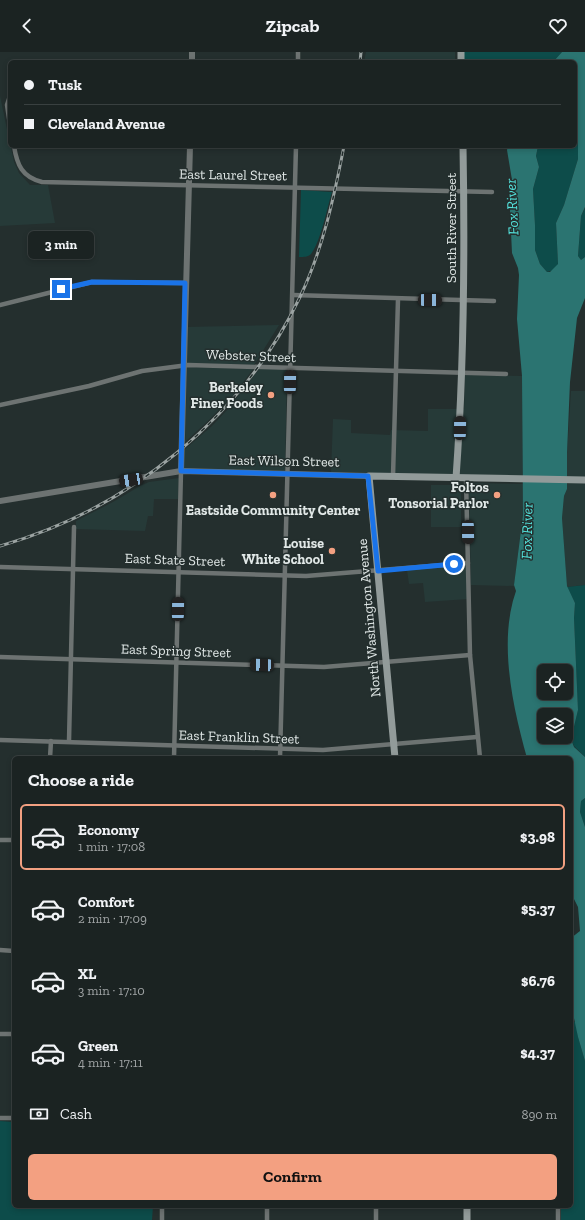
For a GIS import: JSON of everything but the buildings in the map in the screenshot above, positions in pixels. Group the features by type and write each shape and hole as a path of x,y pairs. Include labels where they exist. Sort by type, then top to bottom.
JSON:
{"main road":[{"name":"South River Street","path":"456,478 462,373 464,300 463,148"},
{"name":"East Wilson Street","path":"368,476 585,480"},
{"name":"North Washington Avenue","path":"368,476 395,756"},
{"path":"467,1208 467,1220"}],"street":[{"path":"8,100 6,105 8,115"},
{"name":"East Laurel Street","path":"14,148 16,157 23,172 34,180 42,182 492,192"},
{"path":"174,756 185,283 190,148"},
{"path":"280,756 296,148"},
{"path":"0,305 92,282 185,283"},
{"path":"293,296 494,301"},
{"path":"394,476 398,299"},
{"name":"Webster Street","path":"0,405 89,386 142,371 183,365 506,374"},
{"name":"East Wilson Street","path":"0,501 181,471 368,476"},
{"path":"466,478 470,655 480,756"},
{"path":"69,741 74,527"},
{"name":"East State Street","path":"0,567 328,575 468,563"},
{"name":"East Spring Street","path":"0,658 324,667 470,655"},
{"name":"East Franklin Street","path":"0,740 323,750 477,737"},
{"path":"50,756 51,741"},
{"path":"0,840 12,840"},
{"path":"0,950 12,951"},
{"path":"0,1034 12,1034"},
{"path":"0,1118 12,1118"},
{"path":"162,1208 162,1220"},
{"path":"267,1208 267,1220"},
{"path":"376,1208 376,1220"},
{"path":"558,1208 558,1220"}],"shaded area":[{"path":"366,52 455,52 455,60 364,60"},
{"path":"464,52 562,52 555,60 464,60"},
{"path":"0,96 8,134 8,148 11,148 14,162 19,173 30,185 48,185 55,223 0,226"},
{"path":"577,129 578,159 564,205 556,223 558,264 555,270 547,272 540,264 535,250 533,189 539,167 536,156 538,148 577,148"},
{"path":"301,190 332,192 321,233 315,248 309,256 304,257 299,257"},
{"path":"585,208 585,257 581,260 578,256 581,216"},
{"path":"279,325 254,365 184,363 185,327"},
{"path":"187,367 253,369 237,391 185,442"},
{"path":"259,369 287,369 285,471 183,469 184,450 212,426 228,409"},
{"path":"465,375 522,376 522,476 331,472 333,419 351,420 351,433 390,435 391,430 428,431 428,409 464,409"},
{"path":"571,391 585,391 585,585 567,587 562,518 564,496 567,489 567,453"},
{"path":"179,478 178,499 154,499 153,516 148,516 145,531 76,529 76,521 140,486 149,482"},
{"path":"469,483 523,484 523,515 514,586 471,585"},
{"path":"431,485 461,485 461,527 431,527"},
{"path":"467,565 468,599 425,602 423,583 409,584 407,570"},
{"path":"585,585 585,757 573,744 573,731 578,710 574,618 575,603 567,587"},
{"path":"585,798 585,827 580,812 581,801"},
{"path":"573,1022 576,1022 578,1037 585,1061 585,1220 561,1220 561,1208 573,1208"},
{"path":"0,1121 12,1122 12,1208 153,1208 152,1220 0,1220"}],"water":[{"name":"Fox River","path":"562,52 585,52 585,207 581,216 578,256 581,260 585,257 585,298 577,318 570,382 567,489 564,496 562,518 567,586 575,603 574,618 578,710 573,731 573,708 537,708 537,744 573,744 574,747 585,757 585,798 581,801 580,812 585,827 585,1061 573,1013 573,936 580,931 578,907 573,897 573,756 526,756 513,697 508,653 508,632 516,591 514,585 523,515 522,376 517,319 519,275 512,253 510,211 512,180 507,150 508,148 538,148 536,156 539,167 533,189 535,250 540,264 547,272 550,272 558,264 556,223 564,205 578,159 577,60 555,60"}],"railway":[{"path":"360,60 361,52"},
{"path":"0,546 48,530 93,508 136,483 177,453 214,419 247,382 276,341 308,279 327,223 344,148"}],"place":[{"name":"Berkeley Finer Foods","path":"271,395"},
{"name":"Eastside Community Center","path":"273,495"},
{"name":"Foltos Tonsorial Parlor","path":"497,495"},
{"name":"Louise White School","path":"332,551"}],"route":[{"path":"61,289 77,284 92,282 185,283 181,471 368,476 378,571 454,564"}]}
